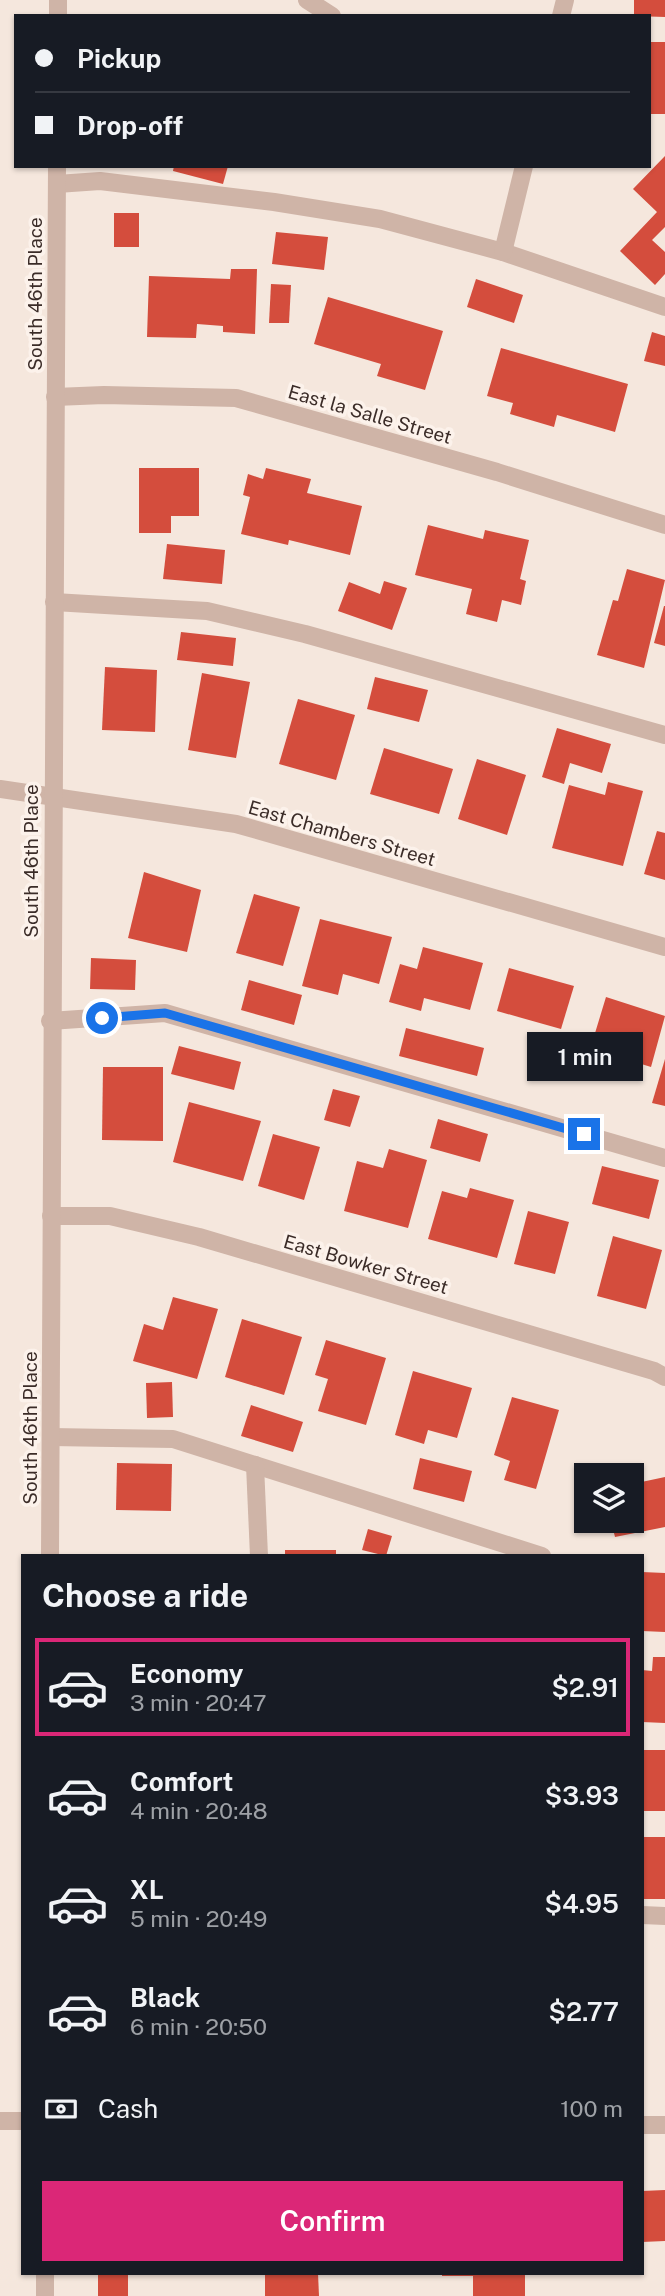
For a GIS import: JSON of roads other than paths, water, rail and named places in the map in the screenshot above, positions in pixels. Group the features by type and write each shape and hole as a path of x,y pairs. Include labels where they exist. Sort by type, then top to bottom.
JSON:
{"street":[{"path":"307,0 329,14"},
{"path":"503,252 524,168"},
{"path":"57,175 274,202 380,219 503,252 665,307"},
{"name":"South 46th Place","path":"50,1554 50,1021 57,175"},
{"name":"East la Salle Street","path":"55,397 104,395 236,398 498,472 665,524"},
{"path":"54,603 206,611 305,634 665,735"},
{"name":"East Chambers Street","path":"0,789 236,824 665,947"},
{"path":"50,1021 165,1013 665,1158"},
{"name":"East Bowker Street","path":"51,1216 110,1216 199,1237 641,1367 665,1377"},
{"path":"51,1437 173,1439 536,1554"},
{"path":"255,1465 260,1554"},
{"path":"644,1915 665,1916"},
{"path":"0,2121 21,2121"},
{"path":"644,2125 665,2125"},
{"path":"45,2275 45,2296"}]}
